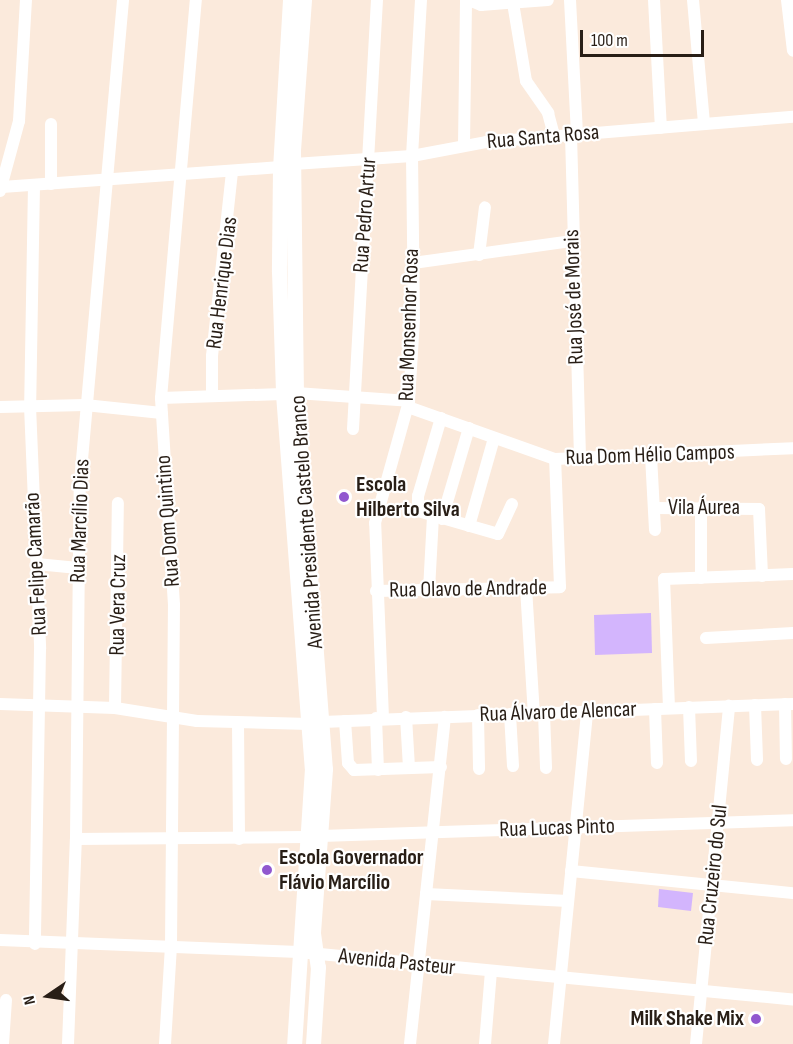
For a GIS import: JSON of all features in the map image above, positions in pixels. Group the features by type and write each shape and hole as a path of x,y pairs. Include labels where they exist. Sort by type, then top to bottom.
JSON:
{"main road":[{"name":"Avenida Presidente Castelo Branco","path":"290,0 287,166 290,393 316,723 312,768 314,933 320,954 319,1031 313,1040"},
{"name":"Avenida Presidente Castelo Branco","path":"287,166 304,0"},
{"name":"Avenida Presidente Castelo Branco","path":"294,1044 299,952 314,837"}],"street":[{"path":"1,189 19,121 26,0"},
{"name":"Rua Marcílio Dias","path":"68,1044 74,945 78,568 85,405 123,0"},
{"name":"Rua Dom Quintino","path":"165,1044 171,945 170,838 174,605 161,398 196,0"},
{"name":"Rua Pedro Artur","path":"353,429 377,0"},
{"name":"Rua Monsenhor Rosa","path":"378,770 375,523 408,404 413,263 412,156 421,0"},
{"path":"464,145 468,0 481,5 548,0"},
{"name":"Rua José de Morais","path":"570,0 574,134 572,241 580,459"},
{"path":"654,0 661,128"},
{"path":"693,0 704,124"},
{"path":"788,0 793,51"},
{"path":"513,3 526,81 548,113 554,136"},
{"name":"Rua Santa Rosa","path":"1,189 412,156 464,145 793,117"},
{"path":"51,124 51,184"},
{"name":"Rua Henrique Dias","path":"212,394 212,356 232,171"},
{"name":"Rua Felipe Camarão","path":"34,185 30,406 39,704 35,944"},
{"path":"479,255 485,207"},
{"path":"413,263 572,241"},
{"name":"Rua Dom Hélio Campos","path":"161,398 212,394 356,394 408,404 555,459 793,448"},
{"path":"0,407 85,405 162,413"},
{"path":"441,418 417,509 438,518 498,534 512,504"},
{"path":"429,590 438,518 469,428"},
{"path":"469,526 494,438"},
{"path":"651,456 655,530"},
{"name":"Rua Olavo de Andrade","path":"376,591 560,587 555,459"},
{"name":"Rua Vera Cruz","path":"115,708 118,503"},
{"name":"Vila Áurea","path":"654,508 759,509 762,576"},
{"path":"701,508 701,578"},
{"path":"36,564 78,568"},
{"path":"669,708 664,579 793,574"},
{"path":"526,588 546,768"},
{"path":"706,638 793,633"},
{"name":"Rua Álvaro de Alencar","path":"0,704 115,708 238,723 316,723 379,718 789,704"},
{"path":"786,759 789,704"},
{"path":"755,705 757,760"},
{"name":"Rua Cruzeiro do Sul","path":"696,1044 720,822 729,706"},
{"path":"689,707 691,761"},
{"path":"655,708 657,763"},
{"path":"554,1044 587,711"},
{"path":"510,714 513,766"},
{"path":"478,715 479,769"},
{"path":"406,717 409,768"},
{"path":"410,1044 445,717"},
{"path":"345,721 350,768 378,770 441,767"},
{"path":"238,723 239,839"},
{"name":"Rua Lucas Pinto","path":"76,839 239,839 793,820"},
{"path":"571,871 793,893"},
{"path":"426,894 568,901"},
{"name":"Avenida Pasteur","path":"0,940 35,944 171,945 299,952 793,1000"},
{"path":"485,1044 491,971"},
{"path":"3,1044 6,1000"}],"shaded area":[{"path":"651,613 652,653 595,655 594,615"},
{"path":"659,889 693,893 691,911 658,907"}],"place":[{"name":"Escola Hilberto Silva","path":"344,497"},
{"name":"Escola Governador Flávio Marcílio","path":"267,870"},
{"name":"Milk Shake Mix","path":"756,1019"}]}
